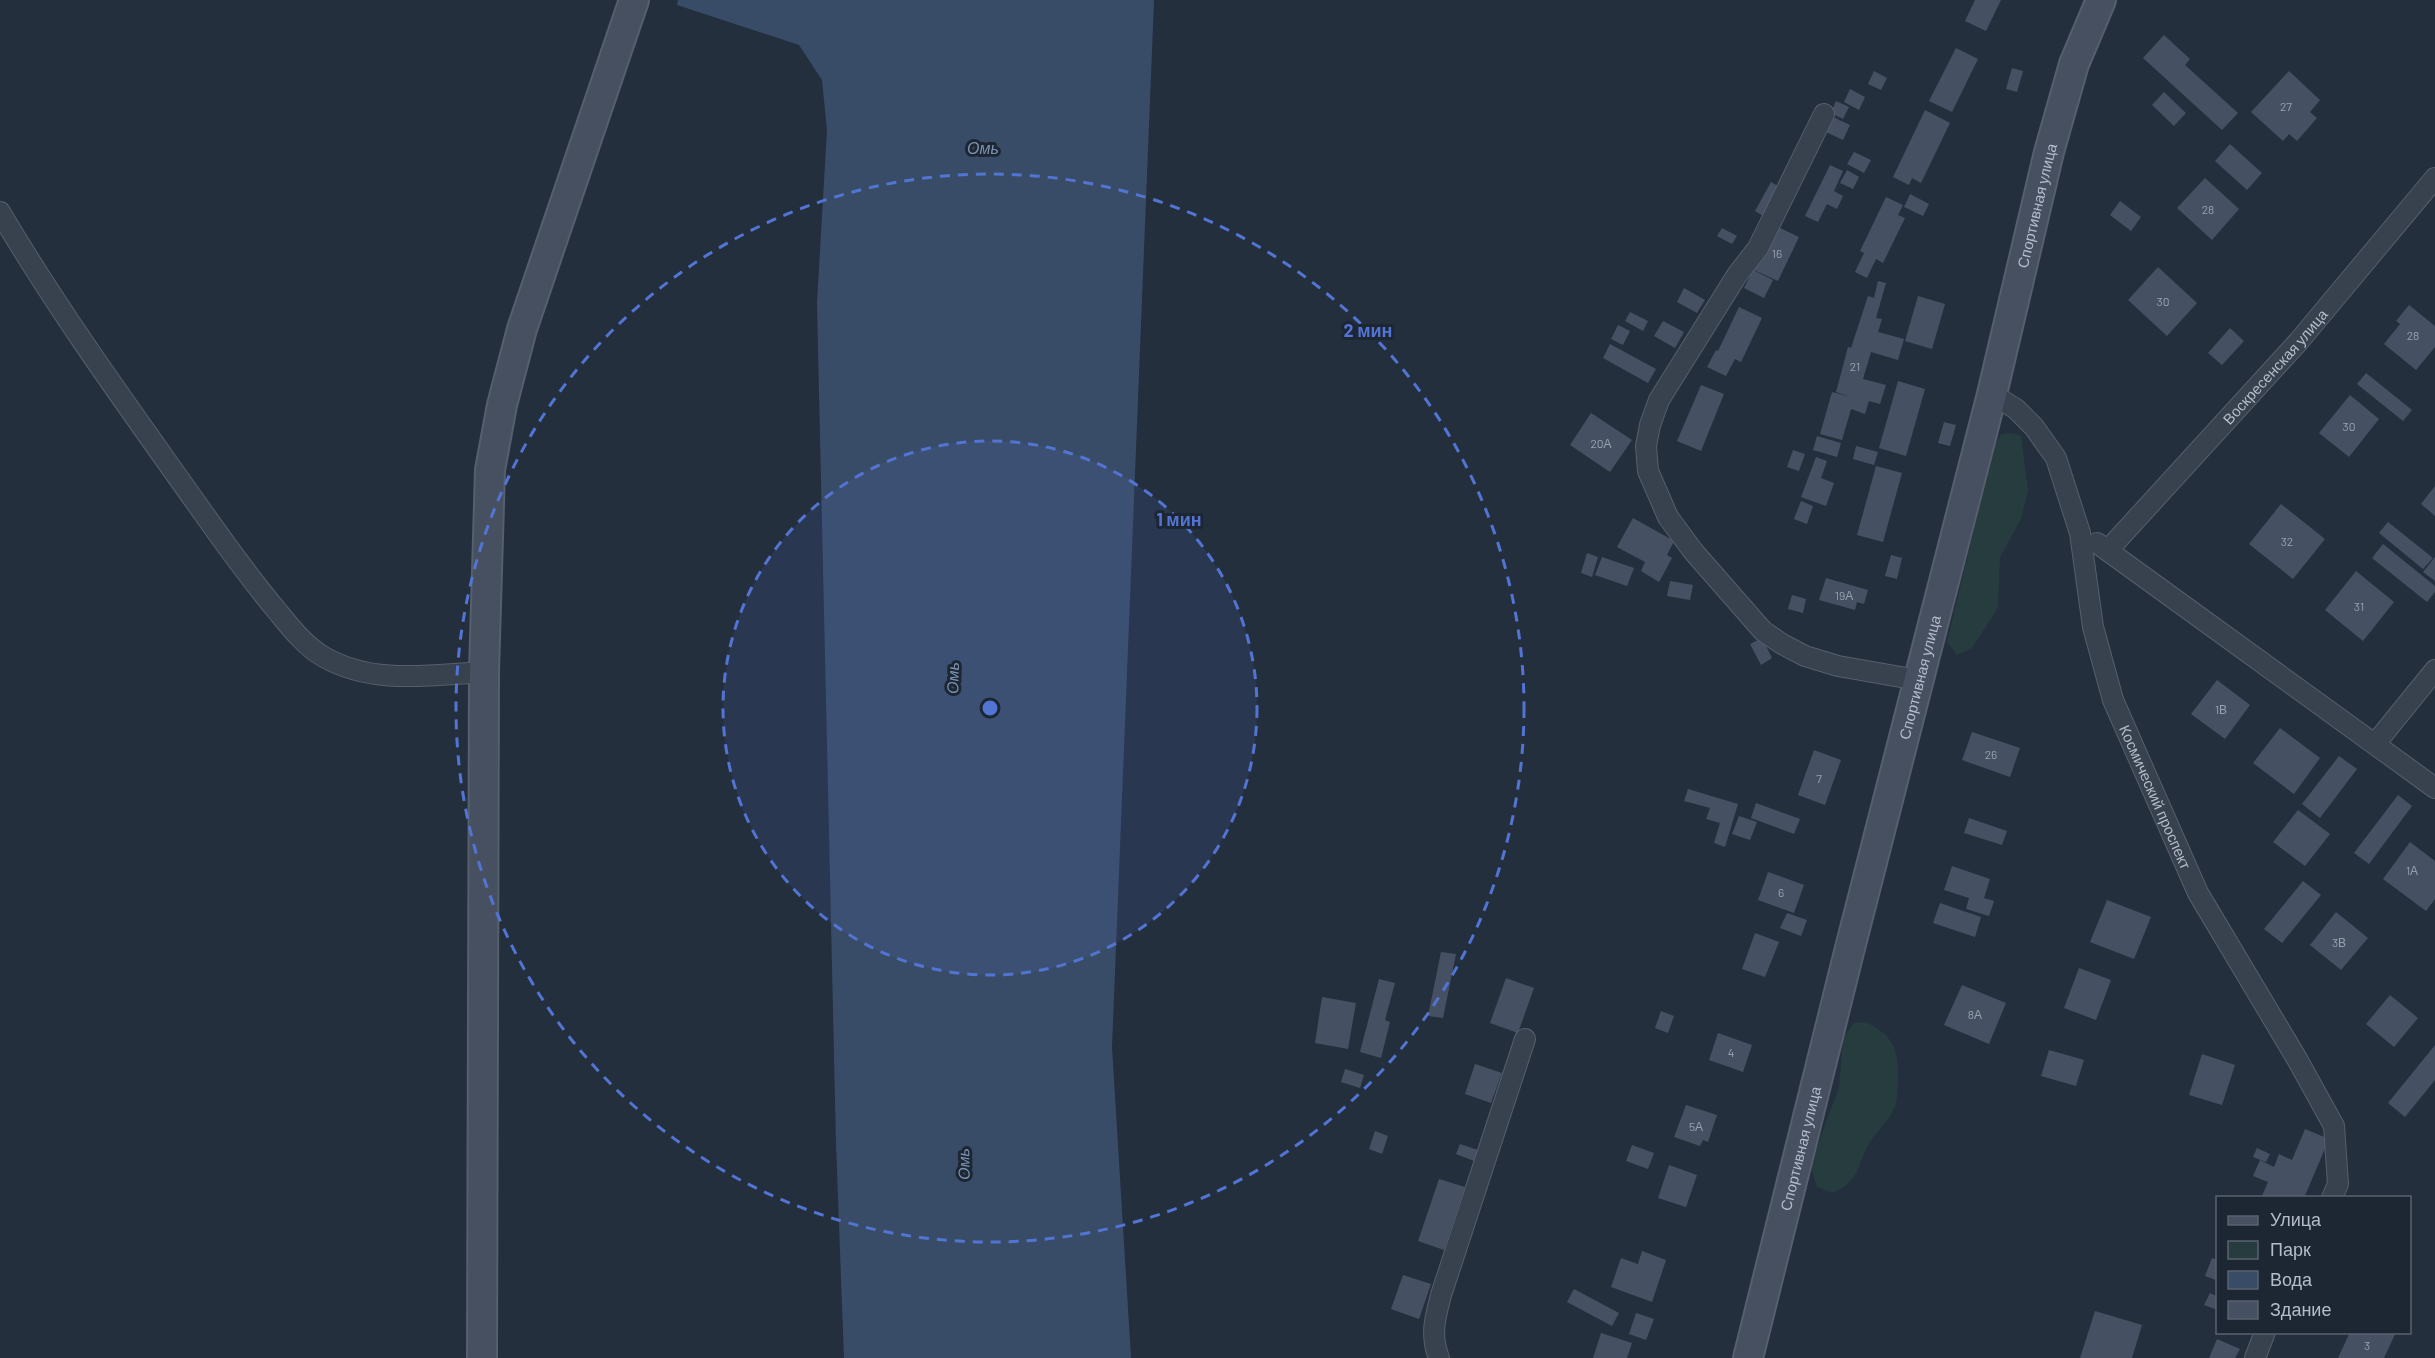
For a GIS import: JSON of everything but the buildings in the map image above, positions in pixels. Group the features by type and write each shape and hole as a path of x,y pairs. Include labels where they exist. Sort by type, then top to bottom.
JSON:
{"street":[{"path":"482,1358 484,672 490,470 502,405 522,329 634,0"},
{"name":"Спортивная улица","path":"1748,1358 1992,394 2049,152 2074,64 2101,0"},
{"path":"1824,114 1758,248 1711,314 1659,400 1650,425 1646,446 1648,471 1668,517 1692,551 1763,631 1805,656 1838,666 1918,680"},
{"name":"Воскресенская улица","path":"2108,550 2299,341 2435,178"},
{"path":"0,212 28,259 131,411 251,580 294,632 321,656 350,670 392,677 484,672"},
{"name":"Космический проспект","path":"1992,394 2016,410 2034,427 2056,458 2080,533 2093,627 2112,700 2198,893 2297,1059 2334,1126 2338,1184 2332,1196"},
{"path":"2080,533 2108,550 2435,788"},
{"path":"2375,744 2435,670"},
{"path":"1438,1358 1432,1329 1441,1295 1526,1039"},
{"path":"2255,1358 2264,1334"}],"green space":[{"path":"2012,433 2021,436 2028,490 2021,519 2000,557 1998,608 1972,648 1957,655 1947,642 1994,446 2001,434"},
{"path":"1866,1022 1889,1039 1896,1053 1898,1082 1896,1103 1891,1114 1867,1147 1851,1180 1847,1185 1832,1193 1817,1187 1810,1165 1839,1088 1843,1038 1854,1023"}],"water":[{"name":"Омь","path":"678,0 1154,0 1112,1047 1131,1358 844,1358 836,1143 817,303 827,130 822,80 799,45 677,5"}]}
